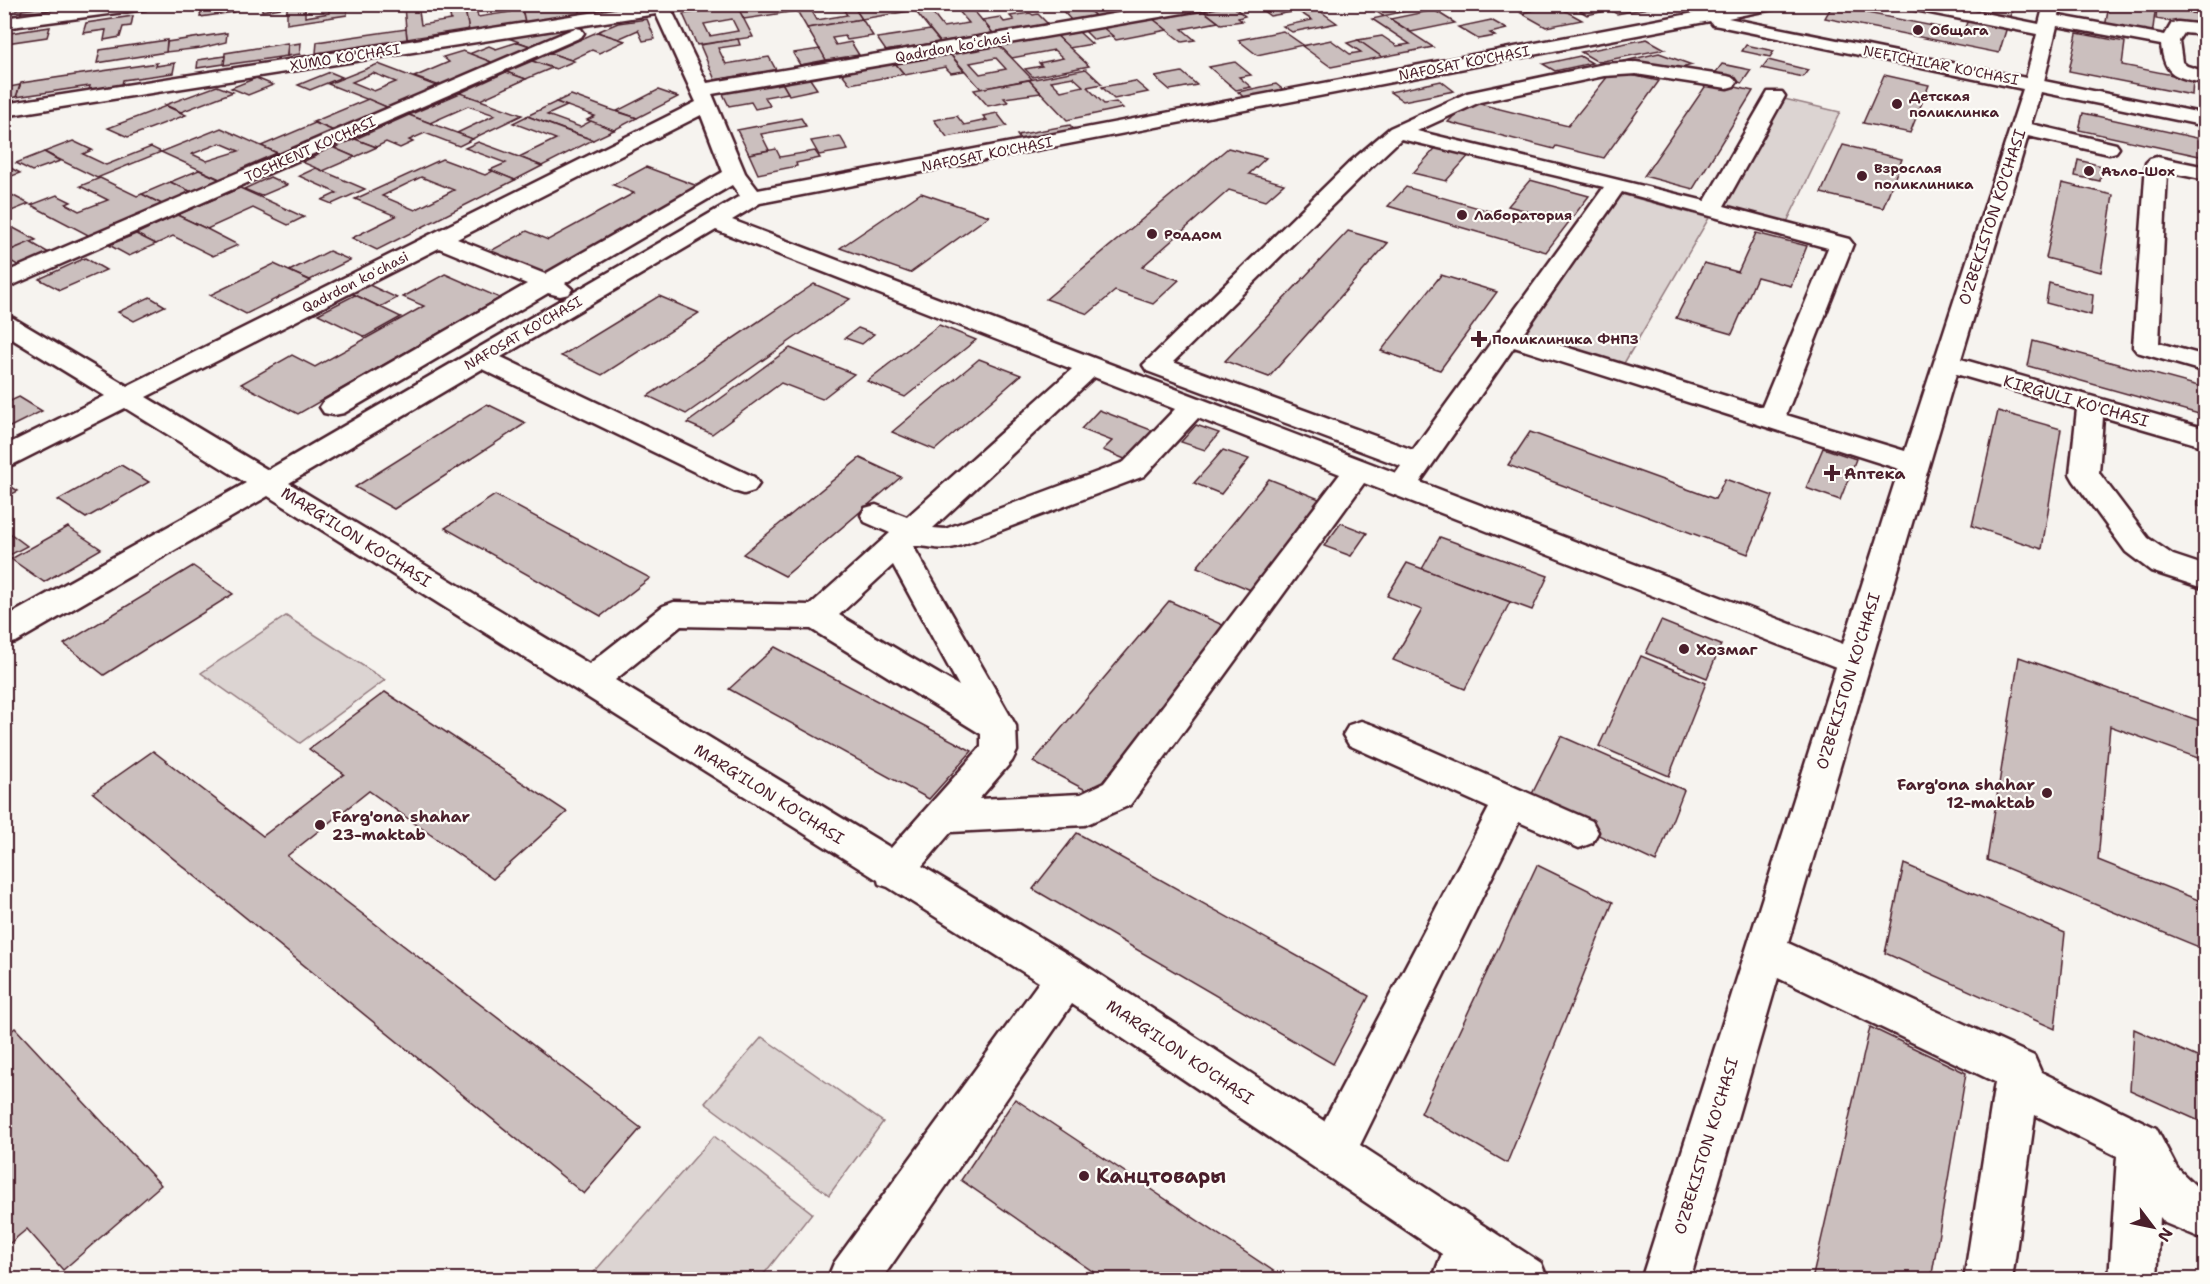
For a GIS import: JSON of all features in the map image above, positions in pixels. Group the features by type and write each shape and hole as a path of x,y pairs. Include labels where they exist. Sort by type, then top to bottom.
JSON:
{"street":[{"path":"4,23 146,4"},
{"name":"XUMO KO'CHASI","path":"4,110 685,4"},
{"name":"Qadrdon koʻchasi","path":"4,458 439,240 703,97 1206,4"},
{"name":"NEFTCHILAR KO'CHASI","path":"1679,4 1704,18 2205,120"},
{"name":"NAFOSAT KO'CHASI","path":"4,633 268,483 753,198 1772,4"},
{"path":"1910,4 2050,18 2170,41"},
{"path":"661,6 735,174 753,198"},
{"name":"TOSHKENT KO'CHASI","path":"4,282 616,15"},
{"name":"O'ZBEKISTON KO'CHASI","path":"1665,1280 1854,661 2034,84 2050,18"},
{"path":"2205,30 2178,27 2170,41 2173,64 2180,70 2205,78"},
{"path":"1419,462 1156,365 1358,167 1397,132 1474,97 1604,70 1636,68 1727,82"},
{"path":"1711,210 1775,96"},
{"path":"2020,128 2109,148"},
{"path":"1397,132 1617,184 1840,244 1771,419"},
{"path":"2205,174 2157,163 2146,347 2205,364"},
{"path":"334,407 735,174"},
{"path":"1402,486 1617,184"},
{"path":"714,221 1854,661"},
{"path":"439,240 583,298"},
{"name":"MARG'ILON KO'CHASI","path":"4,323 268,483 1067,977 1332,1153 1463,1262 1524,1280"},
{"path":"1508,337 1915,464"},
{"path":"482,358 744,484"},
{"name":"KIRGULI KO'CHASI","path":"1946,363 2205,438"},
{"path":"817,617 1091,366"},
{"path":"2091,405 2084,474 2093,488 2138,545 2162,563 2205,578"},
{"path":"904,538 948,539 1134,469 1193,407"},
{"path":"942,817 1085,809 1117,794 1358,470"},
{"path":"876,515 904,538 998,727 999,751 894,872"},
{"path":"590,682 674,614 817,617 998,727"},
{"path":"1361,735 1579,832"},
{"path":"1332,1153 1511,802"},
{"path":"1765,952 2019,1071 1988,1280"},
{"path":"851,1280 1067,977"},
{"path":"2018,1084 2140,1144 2161,1184 2182,1206 2205,1217"},
{"path":"2133,1280 2140,1144"}],"shaded area":[{"path":"1780,98 1840,112 1786,224 1720,206"},
{"path":"1621,194 1709,218 1623,365 1523,334"},
{"path":"286,616 385,680 300,743 201,673"},
{"path":"762,1037 883,1122 829,1195 705,1103"},
{"path":"714,1136 812,1213 760,1279 588,1279"}],"building":[{"path":"61,4 118,4 58,13"},
{"path":"262,4 287,4 287,7 262,11"},
{"path":"287,4 305,4 305,17 329,13 329,4 347,4 347,15 287,24"},
{"path":"422,4 464,4 469,29 407,39 404,7","holes":["448,7 451,20 421,25 419,11"]},
{"path":"464,4 503,4 476,9 478,17 511,12 509,4 520,4 525,22 469,31"},
{"path":"547,4 578,4 581,14 525,22 522,8"},
{"path":"578,4 641,4 641,5 581,14"},
{"path":"793,4 818,4 809,6 817,20 847,15 840,4 852,4 862,19 807,28"},
{"path":"793,4 797,11 744,19 736,5"},
{"path":"852,4 871,4 875,10 892,7 890,4 911,4 916,10 862,19"},
{"path":"911,4 927,4 929,7 966,5 917,13"},
{"path":"1083,4 1138,4 1142,8 1095,16"},
{"path":"1236,4 1247,7 1236,9 1245,16 1238,18 1242,21 1221,24 1204,11"},
{"path":"1254,4 1310,4 1337,23 1292,32 1283,26 1312,20 1298,11 1270,16"},
{"path":"1388,4 1427,4 1430,6 1383,16 1371,8"},
{"path":"1526,4 1553,4 1582,20 1546,27 1521,13 1535,10"},
{"path":"1599,4 1610,10 1587,15 1570,5"},
{"path":"1599,4 1655,4 1658,6 1617,14"},
{"name":"Общага","path":"1833,4 1872,4 1867,13 1963,32 1968,20 2007,27 1999,53 1825,18"},
{"path":"1950,4 1980,8 1981,4 1996,4 2013,9 2008,21 1947,9"},
{"path":"2077,4 2156,5 2152,36 2105,27 2108,11"},
{"path":"2157,4 2192,9 2192,13 2206,15 2206,28 2156,19"},
{"path":"18,5 16,10 22,10 20,18 4,20 4,7"},
{"path":"60,5 58,13 19,19 22,10"},
{"path":"235,5 234,12 200,17 201,10"},
{"path":"969,5 993,33 940,42 917,13","holes":["958,10 969,23 943,27 933,14"]},
{"path":"737,6 753,37 697,45 683,14","holes":["732,19 738,31 710,36 704,24"]},
{"path":"1085,6 1095,16 1071,20 1062,10"},
{"path":"1202,10 1218,22 1182,29 1195,40 1182,42 1153,19"},
{"path":"1434,10 1455,23 1411,32 1390,19"},
{"path":"1038,14 1048,24 993,33 982,20 1000,17 1004,22 1014,20 1010,16"},
{"path":"133,16 131,26 123,27 120,37 104,40 106,30 83,33 86,23"},
{"path":"1386,16 1433,47 1382,57 1358,40 1382,36 1397,46 1410,44 1372,19"},
{"path":"647,19 655,39 643,41 638,30 618,39 597,32 618,23"},
{"path":"862,19 873,36 847,40 845,36 832,38 836,45 851,42 859,55 826,60 807,28"},
{"path":"1153,19 1167,30 1116,40 1103,28"},
{"path":"1491,20 1507,29 1490,33 1495,36 1478,39 1458,27"},
{"path":"1101,26 1113,36 1094,40 1083,29"},
{"path":"50,27 47,37 6,43 10,33"},
{"path":"406,29 407,39 316,53 317,42"},
{"path":"564,29 566,32 533,47 508,38"},
{"path":"930,30 940,42 886,51 877,38"},
{"path":"1283,31 1303,45 1257,55 1238,40"},
{"path":"597,32 625,41 599,53 592,50 571,60 550,53"},
{"path":"1079,32 1092,44 1069,48 1057,36"},
{"path":"227,33 226,42 201,48 166,52 167,42"},
{"path":"2077,33 2125,42 2122,65 2193,79 2192,95 2069,71"},
{"path":"1055,34 1089,66 1033,77 1025,69 1042,66 1039,63 1063,58 1054,50 1012,58 999,45"},
{"path":"738,39 740,45 718,48 726,64 769,57 776,70 715,80 700,45"},
{"path":"1647,39 1665,49 1598,62 1581,52"},
{"path":"167,40 166,52 97,63 100,50"},
{"path":"1331,40 1350,54 1361,52 1347,43 1358,40 1382,57 1331,67 1302,46"},
{"path":"518,42 533,47 494,63 469,54 489,46 496,49"},
{"path":"288,43 287,56 224,65 225,53"},
{"path":"301,43 300,54 287,56 288,45"},
{"path":"999,45 1032,79 981,89 950,54","holes":["996,58 1006,69 980,74 970,63"]},
{"path":"1746,45 1774,51 1770,57 1742,51"},
{"path":"820,49 826,60 800,65 793,53"},
{"path":"463,51 494,63 440,86 414,77 449,62 443,57"},
{"path":"948,52 964,71 951,73 945,67 905,75 894,62"},
{"path":"550,53 574,61 556,69 532,61"},
{"path":"1659,53 1692,65 1668,72 1646,62 1630,67 1620,62"},
{"path":"225,56 224,64 197,68 198,60"},
{"path":"1580,56 1592,63 1555,71 1543,64"},
{"path":"1768,60 1808,70 1803,77 1762,68"},
{"path":"532,61 552,68 526,79 506,72"},
{"path":"894,62 904,74 850,84 841,72"},
{"path":"1235,62 1251,75 1239,77 1251,87 1236,90 1209,67"},
{"path":"157,63 156,66 175,63 173,73 123,80 122,85 89,90 90,86 16,97 21,83"},
{"path":"378,64 439,87 389,108 328,84","holes":["373,73 396,82 374,91 352,82"]},
{"path":"1722,64 1751,70 1742,83 1713,76"},
{"path":"1086,69 1102,84 1087,87 1104,104 1116,102 1123,108 1067,120 1029,80","holes":["1073,77 1083,86 1061,91 1051,81"]},
{"path":"1612,71 1659,81 1604,158 1556,146 1554,149 1448,122 1468,101 1568,126"},
{"path":"330,72 342,77 310,90 298,85"},
{"path":"506,72 526,79 480,100 460,93"},
{"path":"1182,72 1197,85 1170,90 1155,77"},
{"name":"Детская поликлинка","path":"1884,75 1929,85 1910,133 1863,123"},
{"path":"808,76 817,89 789,95 781,81"},
{"path":"256,78 273,85 248,95 231,88"},
{"path":"1029,80 1041,93 1004,98 1008,102 988,106 974,90"},
{"path":"781,81 788,93 765,97 770,106 755,109 751,102 729,106 722,92"},
{"path":"1135,81 1148,92 1114,99 1102,87"},
{"path":"1441,81 1454,91 1403,101 1390,92"},
{"path":"1709,81 1753,91 1693,189 1644,176"},
{"path":"1276,84 1290,95 1251,104 1238,92"},
{"path":"20,85 16,97 4,99 4,88"},
{"path":"217,86 233,92 181,112 165,105"},
{"path":"658,90 678,97 637,118 617,111"},
{"path":"460,93 522,115 472,139 457,133 495,115 468,106 430,123 409,115"},
{"path":"571,95 637,118 614,130 587,120 595,116 556,102"},
{"path":"368,99 389,108 334,131 313,122"},
{"path":"556,102 567,106 547,115 580,127 591,121 614,130 593,140 527,116"},
{"path":"166,106 186,115 128,137 108,128"},
{"path":"997,113 1007,126 947,137 934,120 957,116 964,125 987,120 983,116"},
{"path":"2083,113 2206,140 2204,157 2079,130"},
{"path":"409,115 473,139 459,146 425,133 409,140 413,142 400,148 386,142 376,147 355,139"},
{"path":"527,116 593,140 542,166 519,157 556,139 513,123"},
{"path":"801,118 806,126 761,134 769,150 749,154 737,130"},
{"path":"315,123 334,131 280,154 261,146"},
{"path":"1070,125 1079,135 1025,146 1017,135"},
{"path":"221,128 277,153 242,168 246,170 222,180 161,152","holes":["220,143 239,151 207,161 192,154"]},
{"path":"840,136 848,150 819,155 811,141"},
{"path":"355,139 377,147 355,157 334,148"},
{"path":"73,141 92,150 83,154 106,165 151,147 161,152 97,178 44,152"},
{"path":"478,142 542,166 515,180 490,170 506,163 465,148"},
{"path":"1440,143 1472,152 1446,181 1413,173"},
{"path":"327,145 355,157 323,171 302,162 318,155 311,152"},
{"name":"Взрослая поликлиника","path":"1843,145 1902,159 1883,208 1821,193"},
{"name":"Роддом","path":"1228,148 1266,158 1249,174 1284,184 1265,201 1229,190 1142,267 1179,280 1153,304 1115,291 1088,314 1046,299"},
{"path":"776,149 780,157 815,151 820,158 796,163 797,166 758,174 749,154"},
{"path":"44,152 60,161 32,171 16,163"},
{"path":"442,159 485,175 493,171 515,180 377,250 352,238 396,216 355,199","holes":["421,177 454,190 415,210 382,196"]},
{"name":"Аъло-Шох","path":"2078,160 2102,166 2100,181 2075,176"},
{"path":"7,166 20,173 4,179 4,167"},
{"path":"646,167 700,187 542,277 487,253 527,231 548,240 634,193 613,185"},
{"path":"316,168 365,189 332,204 322,200 337,193 299,176"},
{"path":"199,170 221,180 192,192 170,182"},
{"path":"270,177 287,185 261,196 244,189"},
{"path":"100,178 137,196 142,194 164,205 90,236 31,205 57,195 71,202 66,204 79,211 108,200 80,186"},
{"name":"Лаборатория","path":"1530,180 1589,196 1546,252 1388,206 1406,187 1520,220 1527,211 1508,206"},
{"path":"170,182 192,192 164,205 142,194"},
{"path":"2062,183 2113,195 2101,272 2046,258"},
{"path":"240,188 304,217 288,225 253,208 207,229 177,215"},
{"path":"4,191 29,204 4,214"},
{"path":"921,193 989,216 910,273 840,248"},
{"path":"177,215 238,245 213,256 173,236 156,244 136,234"},
{"path":"4,223 36,240 4,253"},
{"path":"1348,231 1388,243 1269,377 1225,361"},
{"path":"1756,233 1807,246 1791,286 1757,277 1732,334 1676,318 1704,263 1738,272"},
{"path":"136,234 156,244 129,256 109,245"},
{"path":"30,242 49,253 19,266 4,257 4,253"},
{"path":"329,251 350,260 310,280 289,271"},
{"path":"85,258 106,270 60,290 39,279"},
{"path":"274,264 311,281 246,314 210,295"},
{"path":"445,274 500,298 298,414 241,384 292,355 315,367 424,306 403,297"},
{"path":"1441,275 1497,292 1440,370 1381,351"},
{"path":"365,283 397,298 380,307 349,292"},
{"path":"2049,283 2093,295 2091,315 2046,303"},
{"path":"814,284 850,299 686,414 648,396"},
{"path":"355,295 401,317 365,337 318,314"},
{"path":"659,296 699,313 602,375 561,356"},
{"path":"150,297 165,306 134,321 118,312"},
{"path":"939,325 976,340 905,397 867,381"},
{"path":"858,328 874,334 862,344 845,338"},
{"path":"2033,341 2206,388 2206,416 2028,366"},
{"path":"790,348 854,374 822,399 781,383 712,434 687,423"},
{"path":"979,359 1021,375 935,450 892,432"},
{"path":"19,397 42,411 4,430 4,404"},
{"path":"487,404 526,423 394,509 355,487"},
{"path":"1099,410 1159,433 1132,462 1103,450 1112,441 1081,429"},
{"path":"1998,411 2061,429 2042,549 1972,526"},
{"path":"1196,425 1219,433 1205,450 1181,442"},
{"path":"1530,432 1715,499 1725,479 1773,496 1748,554 1508,465"},
{"name":"Аптека","path":"1823,448 1856,459 1840,500 1806,488"},
{"path":"1223,450 1249,459 1221,494 1194,483"},
{"path":"860,458 901,477 785,576 743,554"},
{"path":"121,465 149,482 86,518 58,500"},
{"path":"2200,472 2206,474 2206,508 2198,506"},
{"path":"1269,479 1322,500 1253,591 1197,567"},
{"path":"4,482 18,491 4,498"},
{"path":"495,495 650,578 601,616 445,528"},
{"path":"1341,523 1367,533 1351,556 1324,546"},
{"path":"68,527 101,549 44,582 11,559"},
{"path":"7,531 27,546 4,558 4,532"},
{"path":"1440,537 1548,576 1532,610 1422,569"},
{"path":"1407,563 1510,602 1465,689 1393,660 1422,610 1387,596"},
{"path":"193,566 233,594 104,675 64,644"},
{"path":"1169,601 1225,626 1093,794 1033,762"},
{"name":"Хозмаг","path":"1661,621 1721,645 1707,678 1646,653"},
{"path":"775,647 972,751 929,799 729,689"},
{"path":"1641,656 1706,683 1669,776 1599,746"},
{"path":"2019,657 2206,723 2206,761 2110,726 2098,860 2206,903 2206,950 1987,860"},
{"path":"385,692 567,812 493,879 369,791 287,856 641,1128 584,1194 93,793 153,751 263,836 344,774 309,749"},
{"path":"1561,736 1684,790 1656,862 1528,802"},
{"path":"1077,833 1369,996 1333,1064 1033,889"},
{"path":"1904,864 2065,933 2055,1029 1885,953"},
{"path":"1537,865 1613,902 1507,1163 1421,1113"},
{"path":"1870,1027 1966,1073 1931,1280 1812,1280"},
{"path":"15,1028 161,1185 63,1270 27,1229 4,1248 4,1037"},
{"path":"2134,1029 2206,1061 2206,1124 2130,1090"},
{"path":"1015,1099 1287,1280 1105,1280 961,1180"}],"place":[{"name":"Общага","path":"1918,30"},
{"name":"Детская поликлинка","path":"1897,104"},
{"name":"Аъло-Шох","path":"2089,171"},
{"name":"Взрослая поликлиника","path":"1862,176"},
{"name":"Лаборатория","path":"1462,215"},
{"name":"Роддом","path":"1152,234"},
{"name":"Поликлиника ФНПЗ","path":"1479,339"},
{"name":"Аптека","path":"1832,473"},
{"name":"Хозмаг","path":"1684,649"},
{"name":"Farg'ona shahar 12-maktab","path":"2047,793"},
{"name":"Farg'ona shahar 23-maktab","path":"320,825"},
{"name":"Канцтовары","path":"1084,1176"}]}
